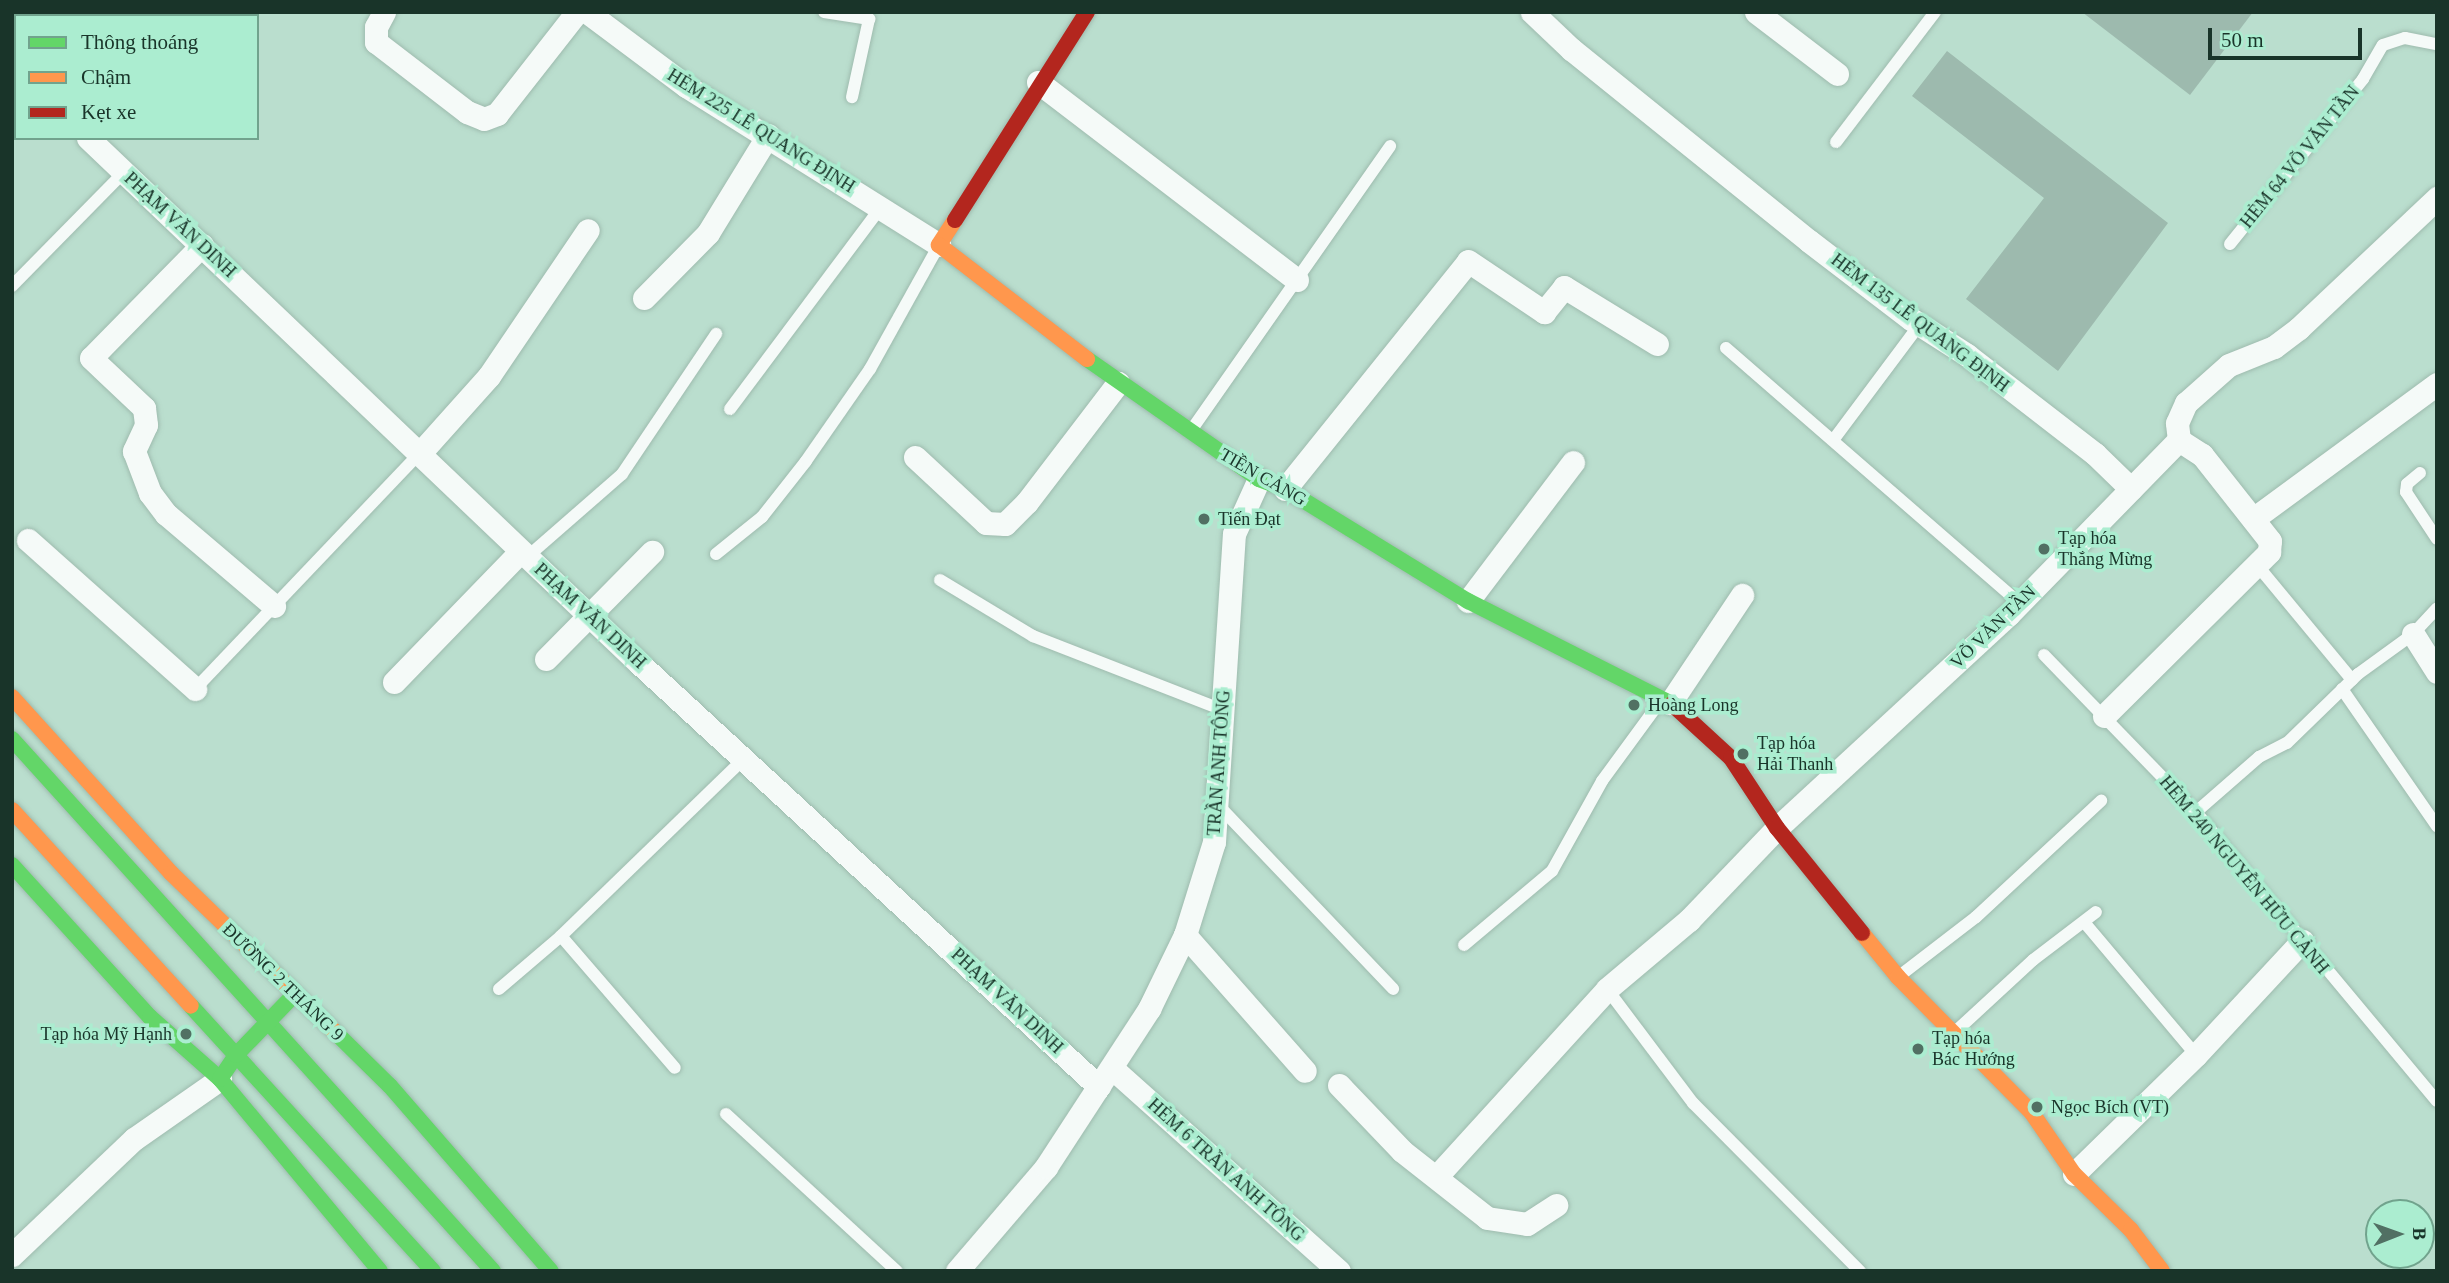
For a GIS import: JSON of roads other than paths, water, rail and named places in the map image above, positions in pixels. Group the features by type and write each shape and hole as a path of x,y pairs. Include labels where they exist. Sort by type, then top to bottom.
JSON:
{"main road":[{"path":"939,245 1038,82 1087,12"},
{"name":"TIỀN CẢNG","path":"939,245 1118,383 1259,479 1285,489 1468,601 1666,701 1731,758 1777,828 1898,977 2032,1113 2074,1174 2131,1230 2162,1271"},
{"name":"ĐƯỜNG 2 THÁNG 9","path":"12,697 171,873 390,1086 551,1271"},
{"name":"ĐƯỜNG 2 THÁNG 9","path":"12,739 493,1271"},
{"path":"12,810 433,1271"},
{"path":"12,865 150,1017 220,1079 380,1271"},
{"path":"220,1079 236,1055 295,994"}],"street":[{"path":"384,12 376,27 376,43 467,112 484,119 497,114 577,12"},
{"name":"HẺM 225 LÊ QUANG ĐỊNH","path":"587,12 686,86 768,135 939,245"},
{"name":"HẺM 135 LÊ QUANG ĐỊNH","path":"1532,12 1561,41 1708,159 1920,324 1967,355 2095,454 2131,489"},
{"path":"1756,12 1837,74"},
{"path":"1038,82 1297,280"},
{"path":"644,298 708,233 768,135"},
{"name":"PHẠM VĂN DINH","path":"90,140 421,452 589,615 745,758 1106,1078"},
{"path":"2104,716 2269,552 2270,541 2202,455 2179,440 2176,423 2195,395 2229,365 2274,347 2300,328 2437,198"},
{"path":"421,452 489,376 588,230"},
{"path":"202,245 92,358 144,408 146,425 134,451 150,494 166,514 274,606"},
{"path":"1285,489 1468,261 1544,312 1564,286 1657,344"},
{"path":"915,457 986,523 1005,524 1044,482 1118,383"},
{"path":"2253,519 2437,384"},
{"name":"VÕ VĂN TẦN","path":"1437,1176 1606,989 1689,920 1777,828 2019,603 2179,440"},
{"path":"1468,601 1573,462"},
{"name":"TRẦN ANH TÔNG","path":"957,1271 1046,1167 1106,1078 1185,935 1214,842 1234,534 1259,479"},
{"path":"28,540 195,689"},
{"path":"546,659 652,552"},
{"path":"394,682 524,554"},
{"path":"1666,701 1742,595"},
{"path":"2413,634 2437,672"},
{"path":"1185,935 1306,1071"},
{"path":"2074,1174 2196,1055 2302,941"},
{"name":"HẺM 6 TRẦN ANH TÔNG","path":"1106,1078 1339,1271"},
{"path":"12,1255 134,1139 220,1079"},
{"path":"1339,1085 1402,1151 1487,1218 1504,1223 1527,1224 1556,1205"}],"lane":[{"path":"824,12 869,19 852,97"},
{"path":"1836,142 1935,12"},
{"name":"HẺM 64 VÕ VĂN TẦN","path":"2230,244 2363,79 2383,45 2405,38 2437,44"},
{"path":"1189,432 1390,146"},
{"path":"12,286 124,172"},
{"path":"730,409 881,207"},
{"path":"716,554 762,517 807,461 870,369 939,245"},
{"path":"1835,439 1920,324"},
{"path":"524,554 622,474 716,334"},
{"path":"1726,348 1762,383 1835,439 1877,482 2019,603"},
{"path":"195,689 421,452"},
{"path":"2420,473 2407,484 2406,492 2437,539"},
{"path":"2257,565 2347,684 2437,826"},
{"path":"940,580 1033,636 1223,710"},
{"path":"2196,811 2259,757 2287,743 2347,684 2413,634 2437,608"},
{"name":"HẺM 240 NGUYỄN HỮU CẢNH","path":"2044,655 2196,811 2437,1101"},
{"path":"1464,945 1552,871 1602,781 1666,701"},
{"path":"499,989 561,936 745,758"},
{"path":"1898,977 1976,917 2101,801"},
{"path":"1218,805 1393,989"},
{"path":"1953,1033 2033,960 2096,912"},
{"path":"2084,922 2196,1055"},
{"path":"561,936 674,1068"},
{"path":"1606,989 1693,1103 1860,1271"},
{"path":"726,1114 897,1271"}],"place":[{"name":"Tiến Đạt","path":"1204,519"},
{"name":"Tạp hóa Thắng Mừng","path":"2044,549"},
{"name":"Hoàng Long","path":"1634,705"},
{"name":"Tạp hóa Hải Thanh","path":"1743,754"},
{"name":"Tạp hóa Mỹ Hạnh","path":"186,1034"},
{"name":"Tạp hóa Bác Hướng","path":"1918,1049"},
{"name":"Ngọc Bích (VT)","path":"2037,1107"}]}
